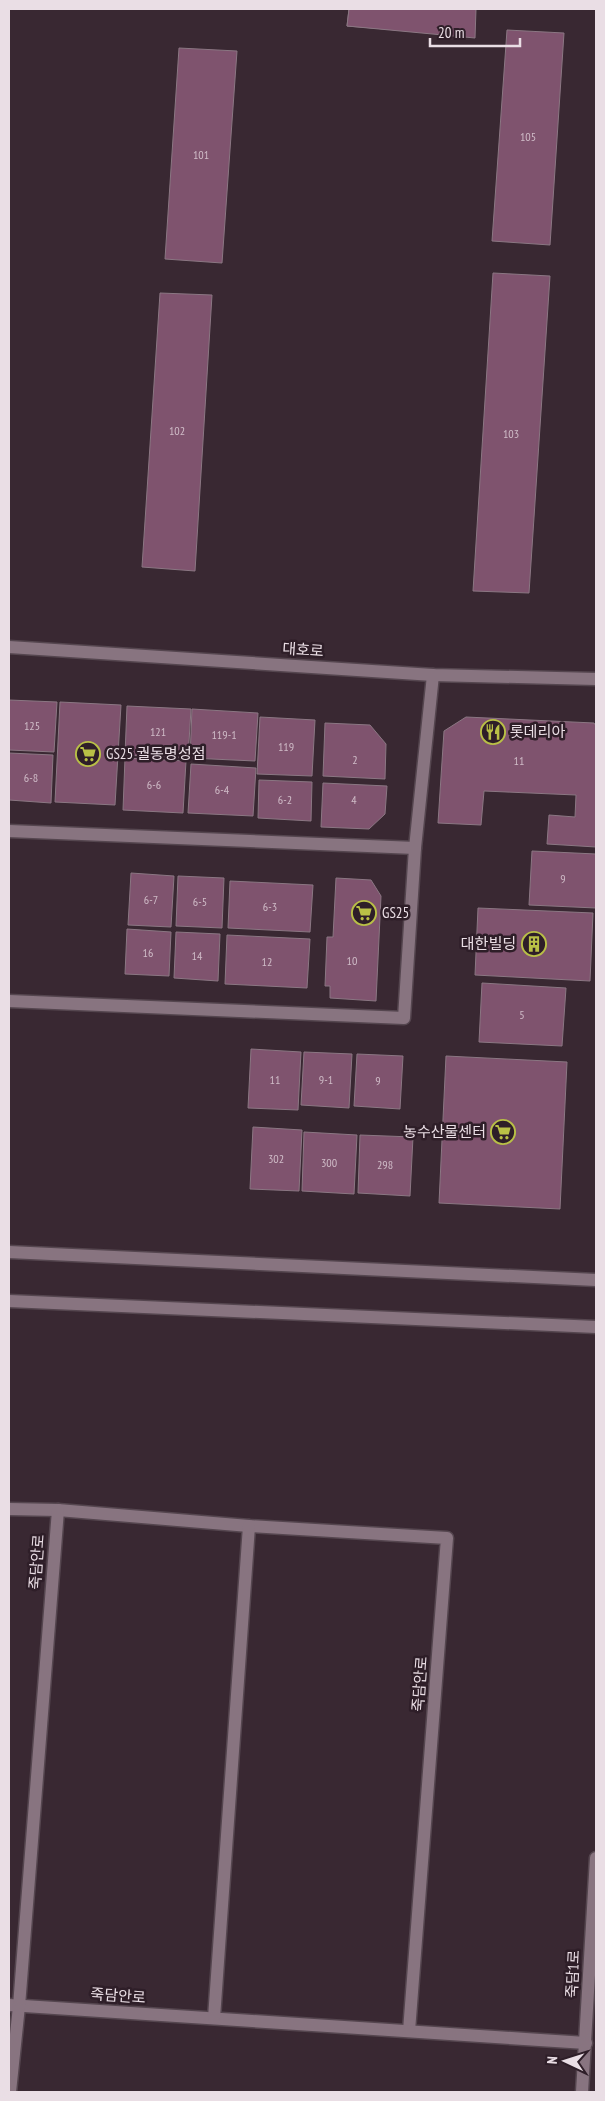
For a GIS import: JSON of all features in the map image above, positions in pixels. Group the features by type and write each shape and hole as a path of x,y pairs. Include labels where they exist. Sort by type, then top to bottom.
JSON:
{"street":[{"name":"대호로","path":"9,647 433,675 596,679"},
{"path":"9,1001 404,1018 415,848 433,675"},
{"path":"9,831 415,848"},
{"path":"9,1252 596,1280"},
{"path":"9,1301 596,1327"},
{"name":"죽담안로","path":"9,1510 58,1510 249,1526 447,1538 409,2031"},
{"name":"죽담안로","path":"10,2092 14,2005 58,1510"},
{"path":"214,2018 249,1526"},
{"name":"죽담1로","path":"582,2092 596,1858"},
{"name":"죽담안로","path":"14,2005 586,2043"}],"building":[{"path":"349,9 475,9 473,36 347,26"},
{"path":"349,9 476,9 475,38 347,26"},
{"path":"507,30 564,33 550,245 492,241"},
{"path":"179,48 237,51 222,263 165,259"},
{"path":"493,273 550,276 529,593 473,591"},
{"path":"160,293 212,295 195,571 142,567"},
{"path":"9,700 57,702 54,752 9,750"},
{"name":"GS25 궐동명성점","path":"60,702 121,705 115,805 55,802"},
{"path":"127,706 191,709 188,758 125,755"},
{"path":"192,709 258,713 255,761 190,758"},
{"path":"260,717 315,720 312,776 257,774"},
{"path":"466,717 594,723 596,726 596,847 547,844 549,815 575,817 576,795 484,791 481,825 438,823 444,731"},
{"path":"325,723 370,725 386,744 385,779 323,776"},
{"path":"9,753 53,755 51,803 9,800"},
{"path":"125,758 186,761 183,813 123,810"},
{"path":"191,764 256,768 253,816 188,813"},
{"path":"259,780 312,782 311,821 258,818"},
{"path":"323,783 387,786 385,814 369,829 321,827"},
{"path":"532,851 596,854 596,908 529,905"},
{"path":"131,873 174,876 171,927 128,925"},
{"path":"178,876 224,878 222,928 176,926"},
{"path":"336,878 371,880 381,896 376,1001 330,998 330,986 325,986 327,937 333,937"},
{"path":"230,881 313,885 310,932 228,928"},
{"name":"대한빌딩","path":"478,908 593,913 590,981 475,975"},
{"path":"127,929 171,932 169,976 125,974"},
{"path":"176,932 220,934 218,981 174,978"},
{"path":"227,935 310,939 307,988 225,984"},
{"path":"482,983 566,988 562,1046 479,1042"},
{"path":"251,1049 301,1052 298,1110 248,1108"},
{"path":"304,1052 352,1054 349,1108 301,1105"},
{"path":"357,1054 403,1056 400,1109 354,1106"},
{"name":"농수산물센터","path":"446,1056 567,1062 560,1209 439,1203"},
{"path":"253,1127 302,1130 299,1191 250,1189"},
{"path":"304,1132 357,1135 354,1194 302,1191"},
{"path":"360,1135 413,1137 410,1196 358,1193"}],"place":[{"name":"롯데리아","path":"493,732"},
{"name":"GS25 궐동명성점","path":"88,754"},
{"name":"GS25","path":"364,913"},
{"name":"대한빌딩","path":"534,944"},
{"name":"농수산물센터","path":"503,1132"}]}
